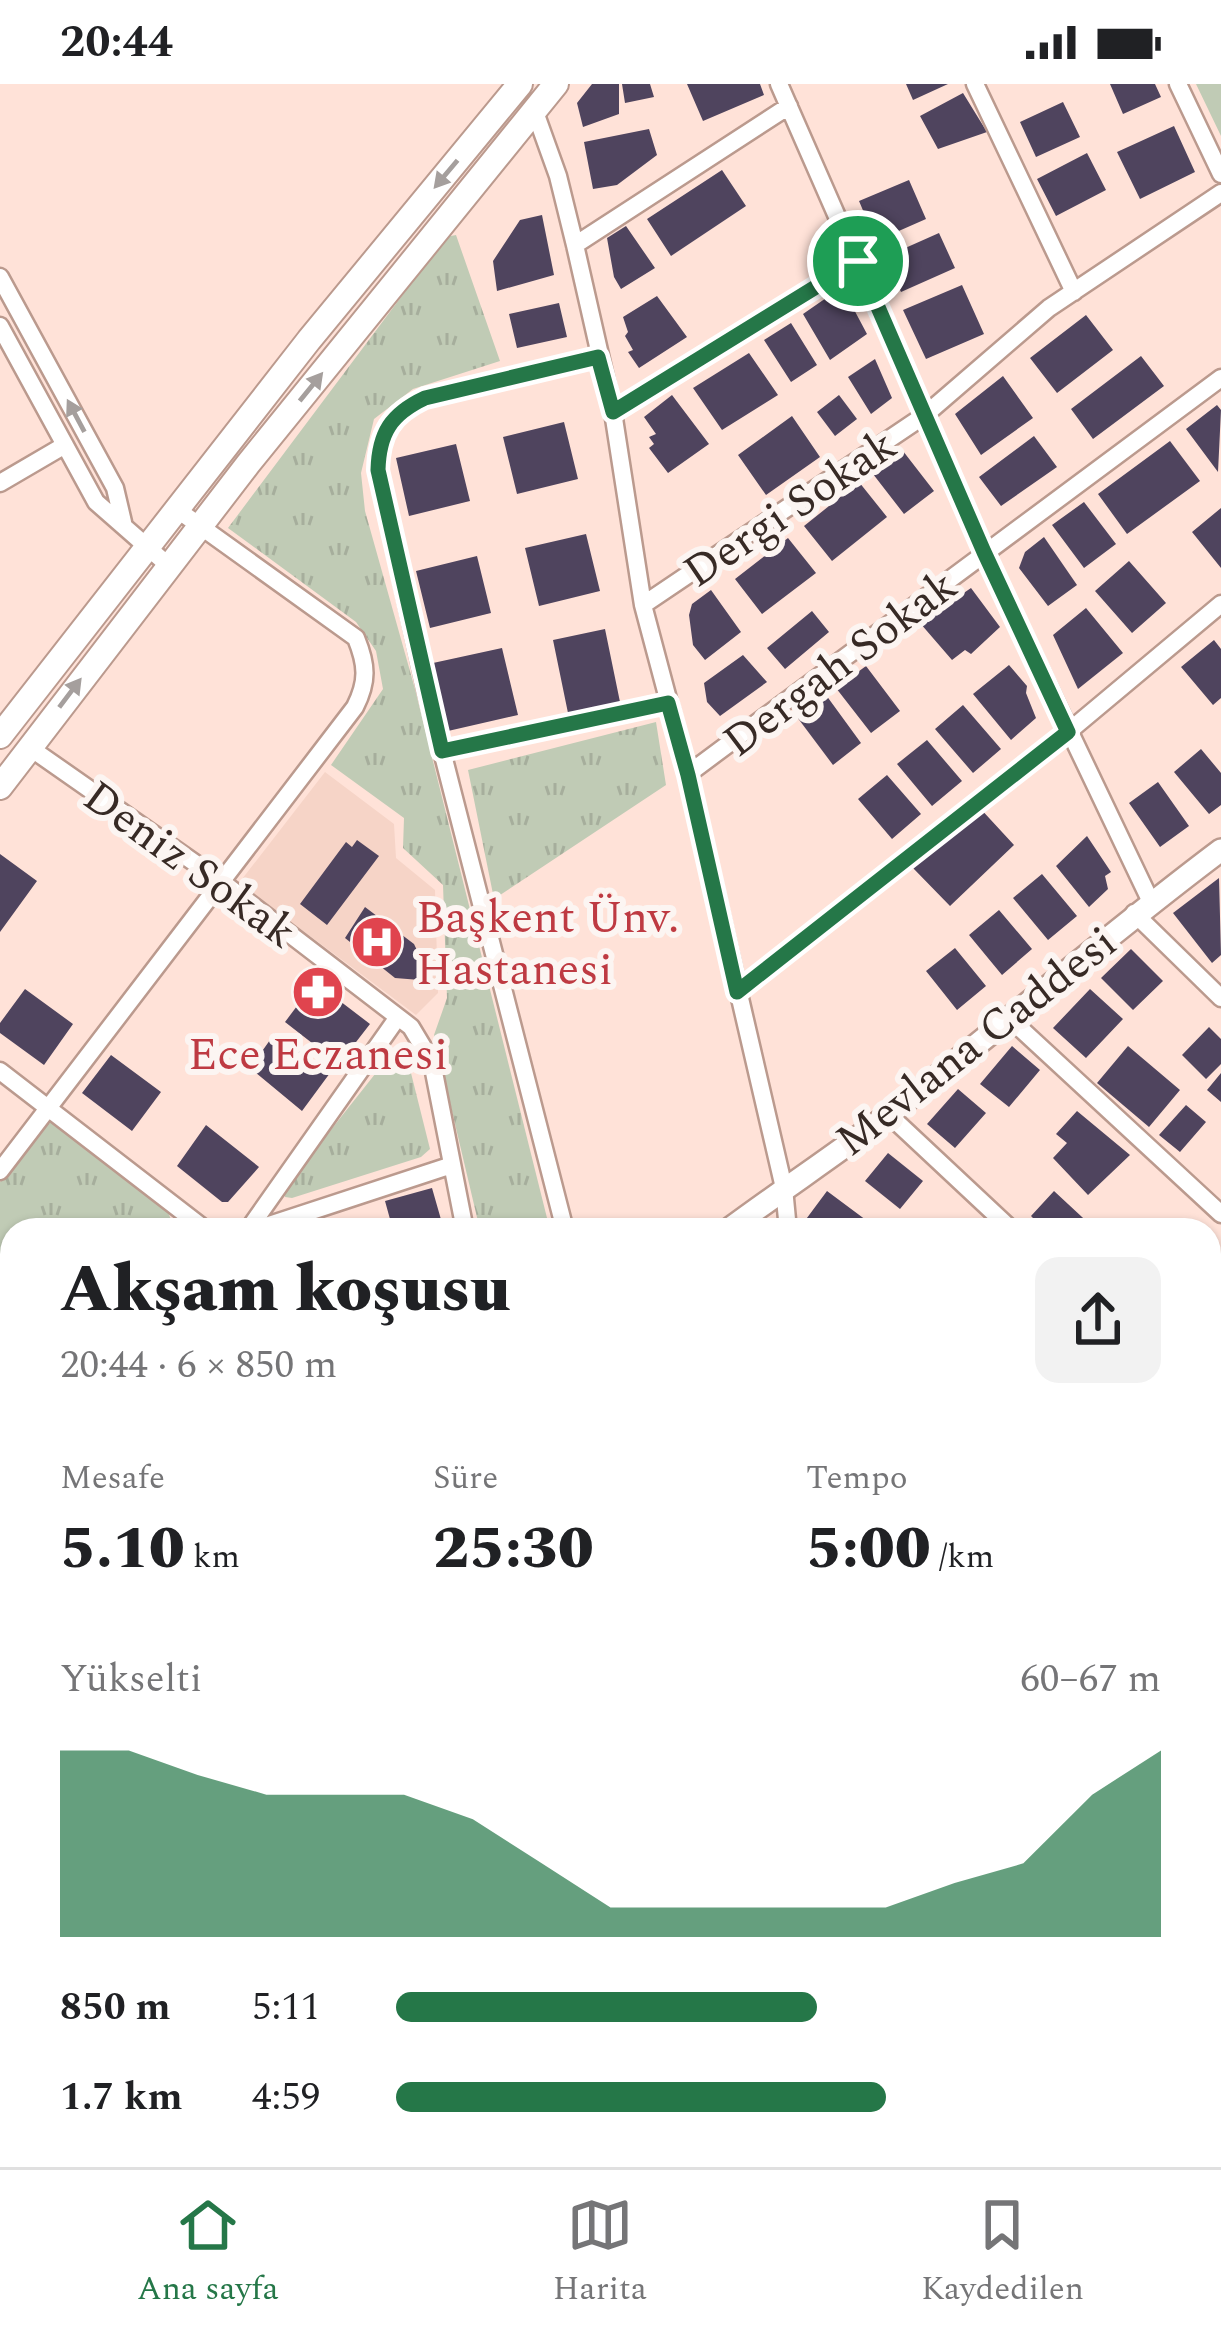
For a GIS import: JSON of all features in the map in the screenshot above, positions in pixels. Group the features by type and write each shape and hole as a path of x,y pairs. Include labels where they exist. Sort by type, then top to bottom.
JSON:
{"main road":[{"path":"3,726 520,84"},
{"path":"503,105 538,101"},
{"path":"0,787 248,464 538,101"}],"street":[{"path":"779,84 1142,908 1221,998"},
{"path":"975,84 1073,292"},
{"path":"1178,84 1221,174"},
{"path":"538,101 613,412 643,605 688,775 784,1188 787,1218"},
{"path":"575,244 789,106"},
{"name":"Dergi Sokak","path":"643,605 925,415 1049,308 1221,193"},
{"path":"613,412 858,261"},
{"path":"0,277 115,488 123,522"},
{"path":"0,326 96,502 170,566"},
{"path":"562,1218 442,751 378,470 379,442 402,409 425,398 598,357"},
{"name":"Dergah Sokak","path":"688,775 1221,378"},
{"path":"0,483 64,445"},
{"path":"0,1171 355,707 366,685 365,660 356,638 176,508"},
{"path":"737,992 1068,732 1221,604"},
{"path":"442,751 668,703"},
{"name":"Deniz Sokak","path":"29,747 222,882 411,1027 432,1062 463,1218"},
{"name":"Mevlana Caddesi","path":"744,1218 889,1114 1142,908 1221,850"},
{"path":"259,1218 398,1017"},
{"path":"1009,1018 1221,1214"},
{"path":"0,1070 191,1218"},
{"path":"889,1114 999,1218"},
{"path":"288,1218 452,1165"}],"shaded area":[{"name":"Başkent Ünv. Hastanesi","path":"325,772 394,824 396,858 435,890 438,993 416,1015 239,883"}],"green space":[{"path":"1196,84 1221,84 1221,136"},
{"path":"456,235 500,361 413,389 374,419 361,473 365,511 415,689 547,1218 477,1218 434,1035 447,998 443,885 403,848 404,818 331,765 383,689 376,651 356,622 228,528 446,237"},
{"path":"656,722 666,785 494,899 468,770"},
{"path":"398,1045 405,1049 430,1149 421,1157 285,1197 284,1189"},
{"path":"52,1122 170,1218 0,1218 0,1182 38,1130"}],"building":[{"path":"592,84 619,84 619,114 583,127 577,103"},
{"path":"622,84 650,84 654,97 625,103"},
{"path":"687,84 760,84 764,95 703,121"},
{"path":"906,84 948,84 913,100"},
{"path":"1110,84 1155,84 1161,97 1123,114"},
{"path":"963,93 987,132 938,149 920,116"},
{"path":"1063,102 1080,137 1036,157 1020,122"},
{"path":"1174,126 1195,172 1140,199 1117,152"},
{"path":"649,129 657,155 617,185 593,189 584,142"},
{"path":"1087,153 1106,190 1056,216 1037,179"},
{"path":"722,170 746,206 671,256 647,219"},
{"path":"909,180 926,219 876,241 859,201"},
{"path":"542,215 554,275 497,291 493,261 520,220"},
{"path":"626,226 655,268 621,289 607,238"},
{"path":"939,233 955,268 901,292 885,257"},
{"path":"962,285 984,334 926,359 903,310"},
{"path":"842,287 867,334 830,360 803,314"},
{"path":"657,296 687,337 639,368 628,352 633,350 623,317"},
{"path":"559,303 567,337 517,348 509,314"},
{"path":"1086,315 1113,350 1057,393 1030,358"},
{"path":"791,323 817,365 791,382 764,340"},
{"path":"749,353 778,395 722,430 693,388"},
{"path":"1141,356 1164,386 1093,439 1071,409"},
{"path":"875,359 892,398 871,414 848,377"},
{"path":"1003,376 1033,418 981,455 955,414"},
{"path":"672,395 709,444 668,473 649,448 654,444 649,437 656,434 644,417"},
{"path":"839,395 857,419 835,436 817,412"},
{"path":"1217,405 1221,410 1218,472 1186,429"},
{"path":"792,416 820,457 766,495 738,455"},
{"path":"564,422 578,479 517,494 503,437"},
{"path":"1034,436 1057,467 1001,506 979,477"},
{"path":"1170,441 1200,481 1127,534 1098,494"},
{"path":"456,444 470,501 409,516 396,458"},
{"path":"903,451 934,491 904,514 873,474"},
{"path":"859,482 887,517 832,561 804,526"},
{"path":"1084,502 1116,544 1084,568 1052,525"},
{"path":"1221,508 1221,568 1192,532"},
{"path":"586,534 600,591 539,606 525,548"},
{"path":"1044,537 1077,585 1048,606 1019,568 1025,552"},
{"path":"788,538 816,573 762,614 735,579"},
{"path":"477,556 491,613 430,628 416,571"},
{"path":"1129,561 1166,603 1132,633 1095,591"},
{"path":"971,588 1000,627 971,654 965,650 952,660 920,623"},
{"path":"711,590 741,632 705,660 693,645 689,615 692,604"},
{"path":"1086,608 1123,653 1078,689 1053,635"},
{"path":"812,611 829,632 785,669 767,648"},
{"path":"605,629 620,702 568,713 553,640"},
{"path":"1214,640 1221,649 1221,698 1213,705 1181,667"},
{"path":"502,648 518,715 448,731 433,663"},
{"path":"743,655 767,682 720,716 707,702 704,683"},
{"path":"1009,665 1027,686 1036,718 1011,740 973,694"},
{"path":"866,666 900,711 871,733 836,688"},
{"path":"826,695 861,743 833,765 797,717"},
{"path":"963,705 1001,749 973,773 935,729"},
{"path":"927,740 962,781 932,806 897,764"},
{"path":"1201,749 1221,773 1221,805 1209,814 1174,772"},
{"path":"887,775 921,814 892,839 858,799"},
{"path":"1158,782 1189,826 1160,847 1129,803"},
{"path":"978,806 1014,845 950,906 913,868"},
{"path":"1087,836 1111,872 1105,876 1108,889 1089,907 1056,866"},
{"path":"357,840 379,856 327,925 300,904 346,842 352,847"},
{"path":"0,854 37,881 0,932"},
{"path":"1042,874 1077,916 1048,940 1013,898"},
{"path":"1219,878 1221,955 1212,963 1173,913"},
{"path":"365,907 414,944 424,965 420,980 395,978 345,938"},
{"path":"999,910 1032,949 1002,975 969,935"},
{"path":"955,948 986,986 957,1010 926,971"},
{"path":"1131,949 1163,981 1133,1010 1101,978"},
{"path":"315,982 370,1024 339,1064 285,1022"},
{"path":"25,989 73,1024 44,1065 0,1033 0,1023"},
{"path":"1090,989 1123,1019 1086,1058 1053,1028"},
{"path":"1209,1027 1221,1039 1221,1064 1206,1079 1182,1055"},
{"path":"275,1033 330,1073 302,1111 250,1068"},
{"path":"1012,1046 1040,1070 1009,1107 980,1084"},
{"path":"1128,1046 1180,1090 1149,1127 1097,1083"},
{"path":"111,1055 161,1092 132,1131 82,1093"},
{"path":"1221,1073 1221,1102 1207,1090"},
{"path":"958,1089 986,1113 955,1148 927,1124"},
{"path":"1186,1105 1206,1122 1180,1152 1159,1135"},
{"path":"1077,1111 1130,1155 1088,1195 1053,1158 1067,1143 1056,1134"},
{"path":"206,1125 259,1167 228,1202 177,1166"},
{"path":"888,1153 923,1181 900,1209 865,1181"},
{"path":"432,1188 441,1218 390,1218 385,1201"},
{"path":"827,1191 863,1218 807,1218"},
{"path":"1054,1191 1083,1218 1033,1218"}],"place":[{"name":"Başkent Ünv. Hastanesi","path":"377,942"},
{"name":"Ece Eczanesi","path":"318,992"}],"route":[{"path":"858,261 1068,732 737,992 668,703 442,751 378,470 379,442 402,409 425,398 598,357 613,412 858,261"}]}
